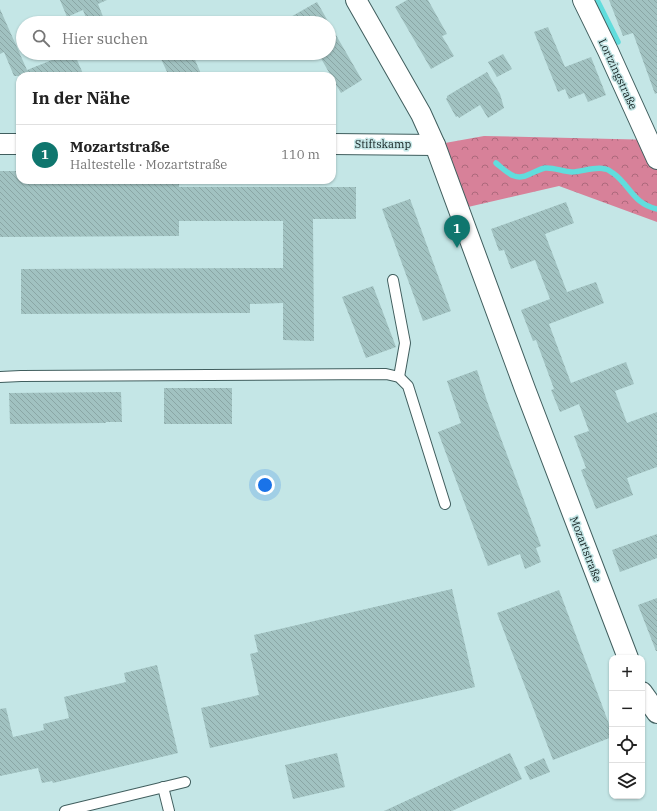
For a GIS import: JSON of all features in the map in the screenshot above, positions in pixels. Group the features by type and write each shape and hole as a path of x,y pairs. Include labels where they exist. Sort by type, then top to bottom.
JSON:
{"street":[{"name":"Mozartstraße","path":"356,0 421,114 435,144 525,389 627,655"},
{"name":"Lortzingstraße","path":"583,0 655,153"},
{"name":"Stiftskamp","path":"336,144 435,144"},
{"path":"645,696 657,713"}],"lane":[{"path":"393,280 405,343 399,377"},
{"path":"0,376 386,374 399,377 408,386 446,504"},
{"path":"65,811 184,782"},
{"path":"163,787 169,811"}],"green space":[{"path":"484,136 657,140 657,222 559,186 468,207 445,143"}],"building":[{"path":"60,0 107,0 98,4 103,16 85,16 83,10 67,16"},
{"path":"407,0 428,0 447,34 442,36 454,56 431,69 395,7"},
{"path":"609,0 657,0 657,93 655,94 633,33 623,36"},
{"path":"317,2 325,16 292,16"},
{"path":"0,9 16,45 16,60 23,60 27,70 52,60 77,60 82,72 16,72 16,76 14,76 4,52 0,54"},
{"path":"548,27 565,67 591,57 606,95 588,102 584,93 569,99 565,89 558,92 534,32"},
{"path":"336,35 362,80 341,93 336,85 336,72 329,72 322,60 336,60"},
{"path":"503,54 512,69 497,77 488,62"},
{"path":"161,60 195,60 200,72 167,72"},
{"path":"487,72 500,94 504,108 488,118 480,105 459,118 458,116 456,117 446,99 447,96"},
{"path":"0,171 16,171 16,184 179,184 179,187 356,187 356,219 313,219 314,341 283,340 283,303 250,304 250,313 21,314 21,269 283,268 283,221 179,221 179,236 0,237"},
{"path":"410,199 451,311 423,321 382,209"},
{"path":"566,202 574,223 545,234 567,292 596,282 604,303 549,324 571,383 626,362 634,384 615,391 627,423 657,412 657,467 627,478 633,495 596,509 581,470 586,468 574,436 589,431 579,404 560,412 551,390 554,389 536,340 533,341 521,310 550,299 535,260 511,269 504,250 499,251 491,229"},
{"path":"373,286 396,347 366,358 342,297"},
{"path":"477,370 541,546 536,548 541,562 525,569 520,554 488,566 438,432 461,423 447,381"},
{"path":"164,388 232,388 232,424 164,424"},
{"path":"121,392 122,422 10,424 9,393"},
{"path":"657,534 657,558 620,572 612,550"},
{"path":"452,589 475,687 210,748 201,708 259,695 250,654 258,652 254,635"},
{"path":"559,590 609,724 609,738 553,760 497,613"},
{"path":"657,598 657,651 656,651 638,605"},
{"path":"157,665 178,753 53,783 52,781 42,783 38,768 0,776 0,709 6,708 13,737 44,730 43,724 69,718 64,697 126,682 124,673"},
{"path":"337,753 345,787 293,799 285,765"},
{"path":"510,753 522,779 452,811 384,811"},
{"path":"544,758 550,772 530,780 524,767"}],"waterway":[{"path":"597,0 618,42"},
{"path":"496,163 512,175 520,177 545,168 572,172 597,168 606,169 619,178 642,203 657,209"}],"place":[{"name":"Mozartstraße","path":"457,248"}]}
